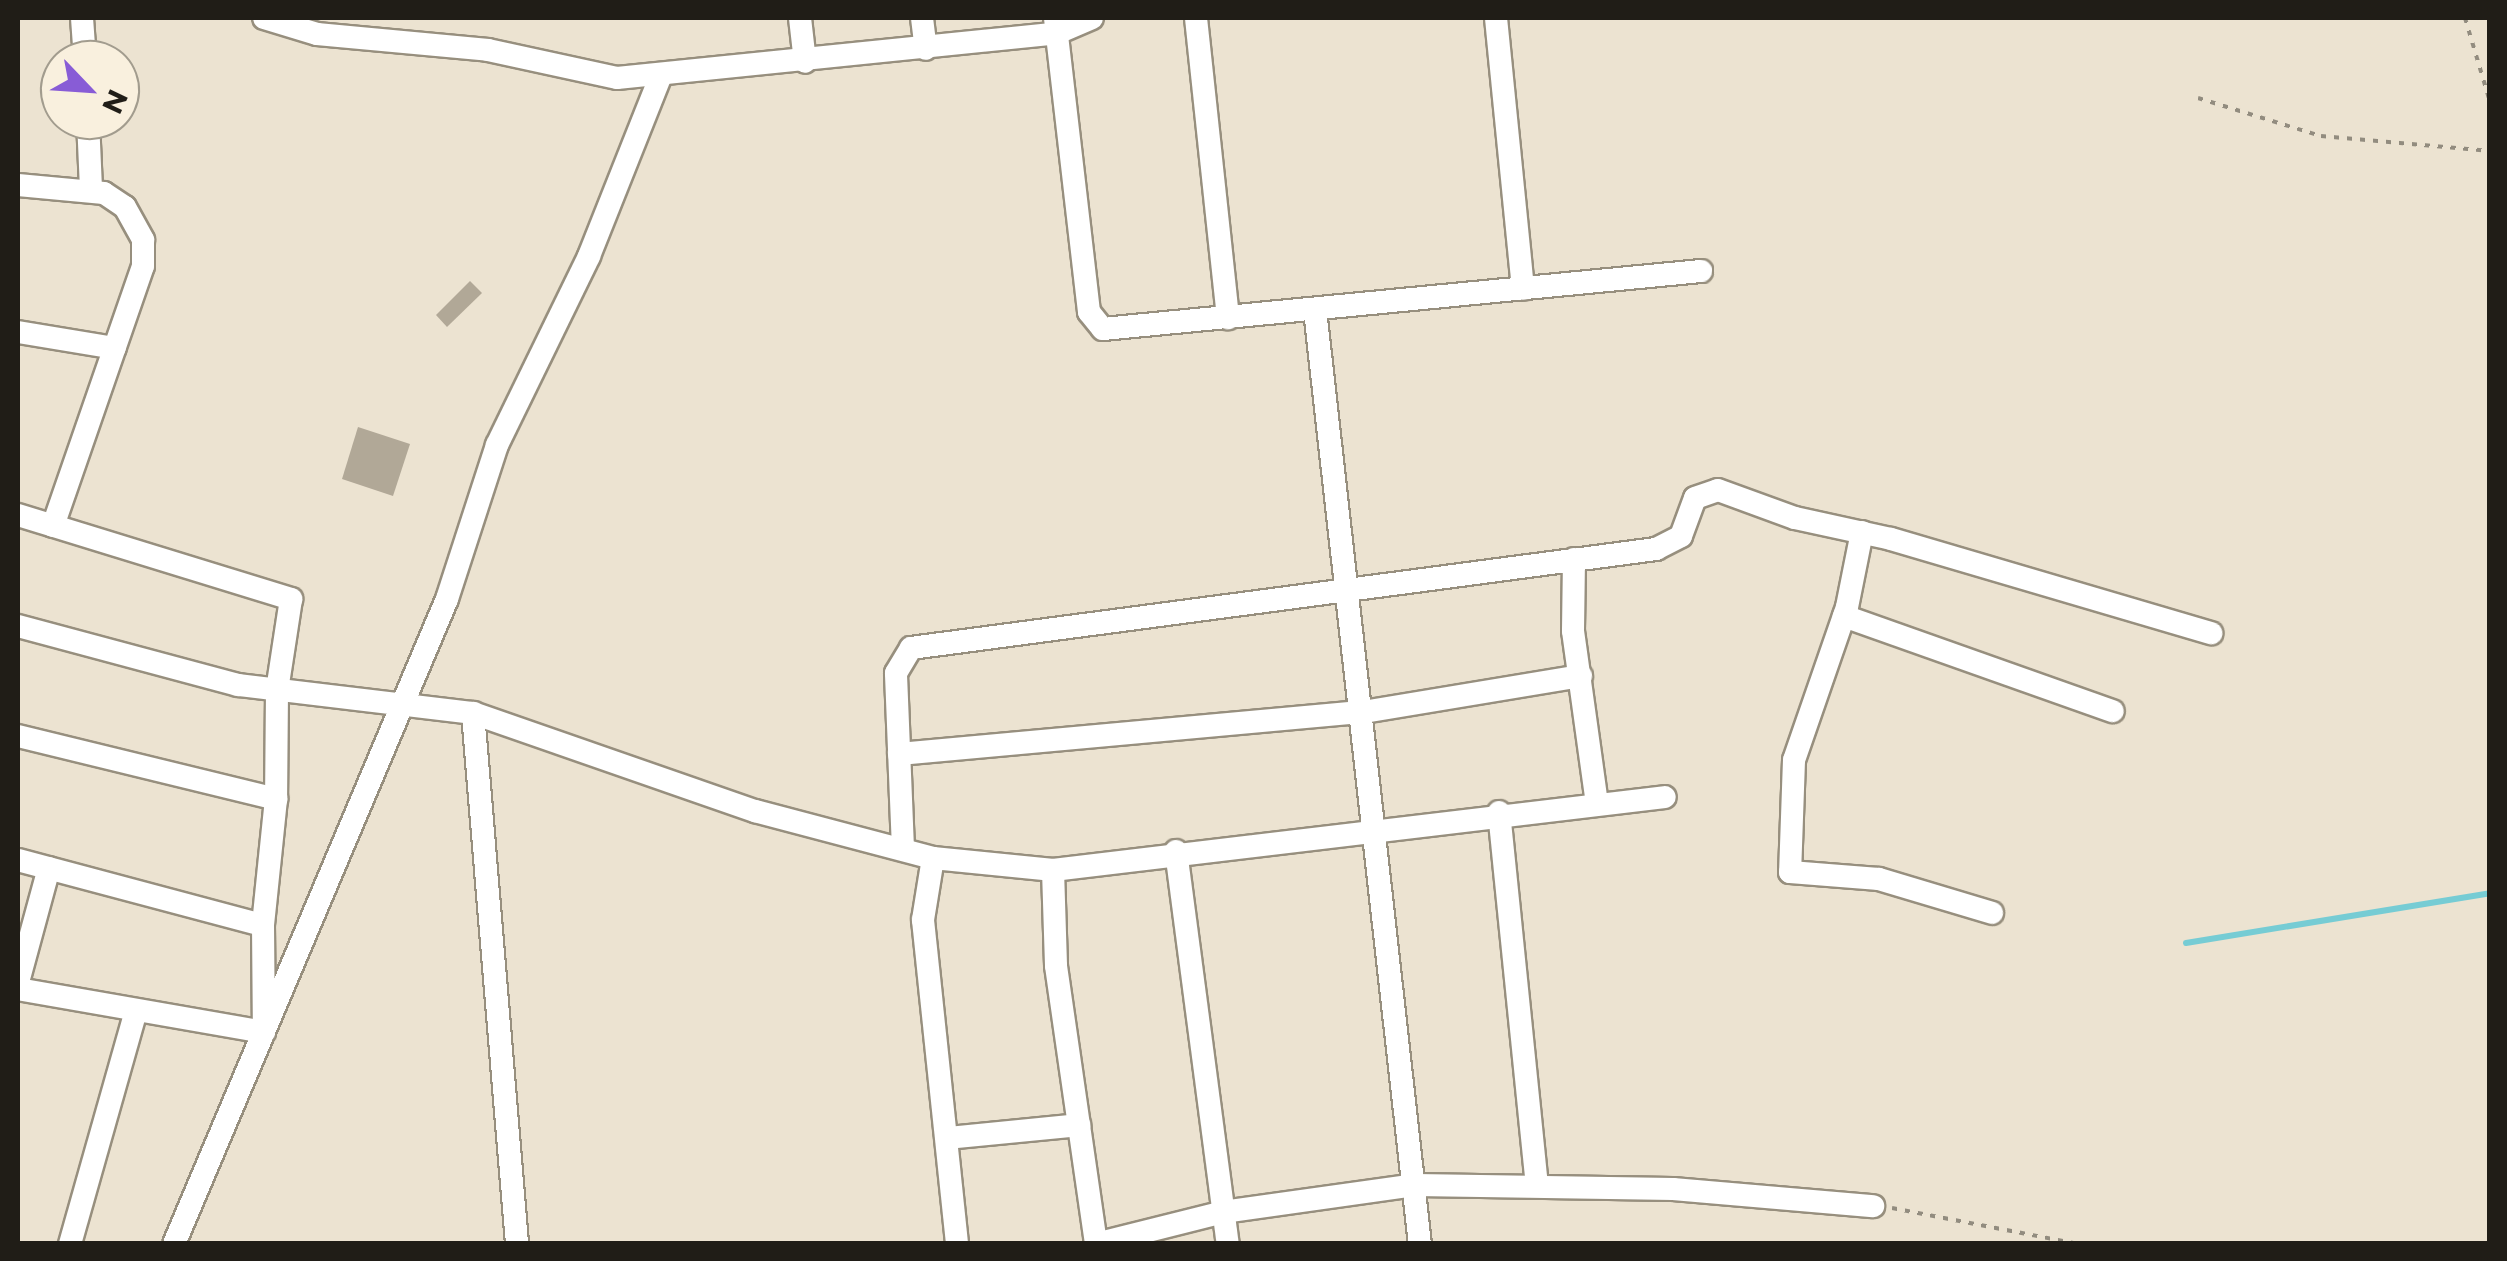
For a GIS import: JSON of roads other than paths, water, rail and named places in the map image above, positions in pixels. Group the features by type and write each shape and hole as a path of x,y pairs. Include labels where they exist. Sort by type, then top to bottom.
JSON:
{"street":[{"path":"264,18 318,34 488,50 617,78 660,78 926,49 1092,18"},
{"path":"800,18 805,62"},
{"path":"922,18 926,49"},
{"path":"1196,18 1228,318"},
{"path":"1496,18 1524,289"},
{"path":"1056,25 1092,319 1111,330 1701,271"},
{"path":"174,1244 447,599 498,445 590,256 660,78"},
{"path":"89,140 91,190"},
{"path":"18,185 91,190 125,207 143,240 143,266 53,526"},
{"path":"1315,310 1420,1244"},
{"path":"18,332 115,348"},
{"path":"903,849 897,665 911,648 1656,549 1682,536 1695,498 1718,490 1794,518 1862,532 2212,633"},
{"path":"18,515 291,599 277,691 276,799 263,924 264,1032"},
{"path":"1862,532 1844,616 1794,760 1790,872 1879,879 1992,913"},
{"path":"1574,559 1581,676 1597,803"},
{"path":"1844,616 2114,711"},
{"path":"18,626 277,691 473,714 754,812 932,858 1053,870 1176,851 1500,812 1665,797"},
{"path":"899,754 1363,712 1581,676"},
{"path":"473,714 517,1244"},
{"path":"18,736 276,799"},
{"path":"1500,812 1537,1183"},
{"path":"1176,851 1228,1244"},
{"path":"932,858 923,920 957,1244"},
{"path":"18,860 263,924"},
{"path":"49,868 18,986 264,1032"},
{"path":"1053,870 1056,966 1096,1244 1223,1212 1416,1185 1537,1183 1873,1206"},
{"path":"70,1244 136,1011"},
{"path":"947,1138 1079,1125"}],"waterway":[{"path":"2186,943 2490,893"}]}
